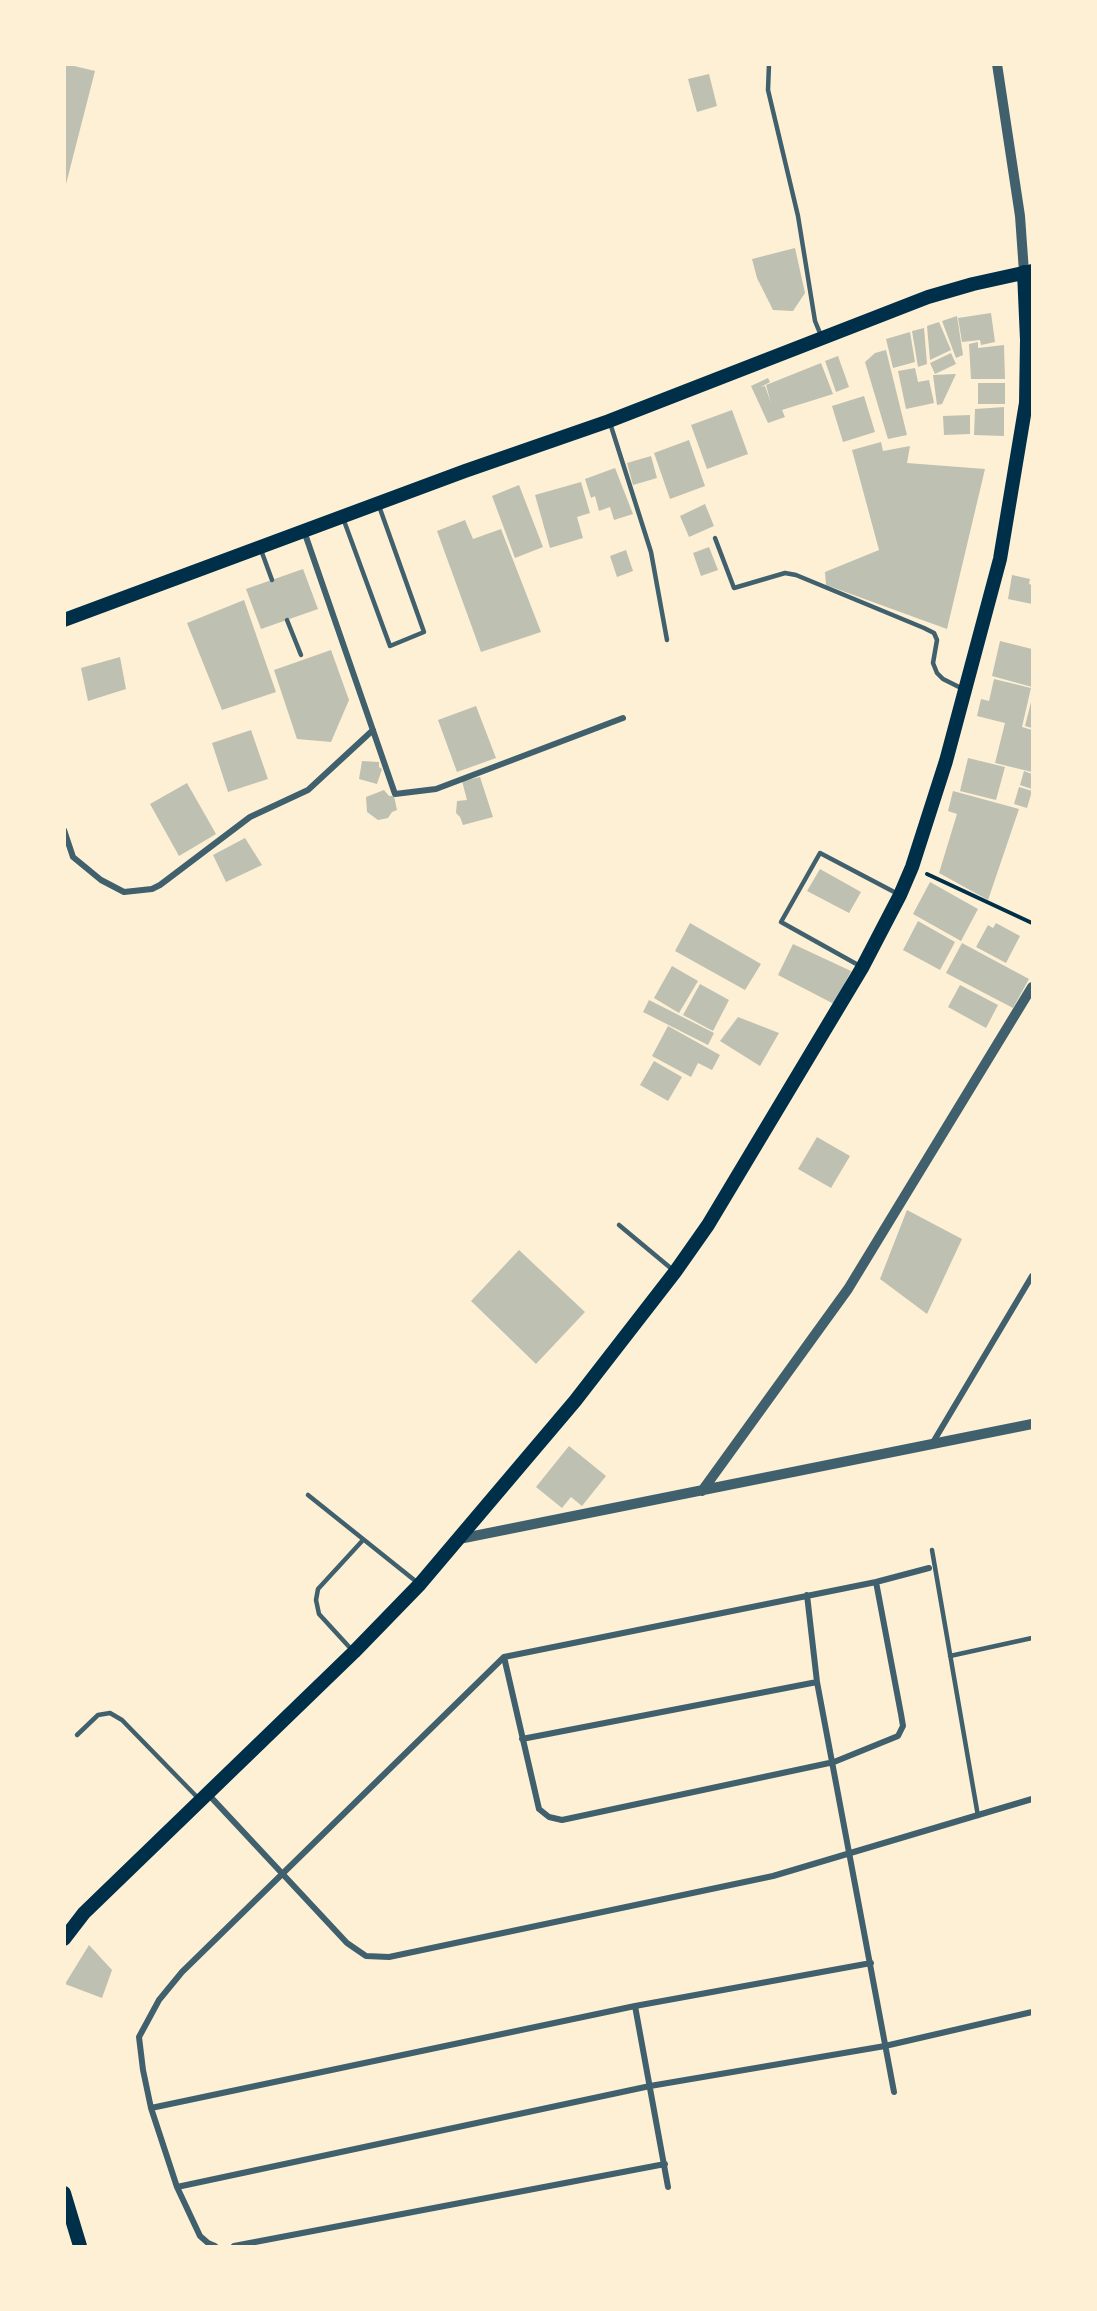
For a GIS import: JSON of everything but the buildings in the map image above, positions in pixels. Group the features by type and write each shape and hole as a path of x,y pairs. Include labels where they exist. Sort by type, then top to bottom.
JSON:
{"main road":[{"path":"64,620 378,503 609,421 928,297 1028,272 1026,403 1000,559 946,761 912,867 862,968 708,1225 675,1272 574,1401 420,1584 354,1652 84,1913 64,1939"},
{"path":"64,2193 80,2247"}],"street":[{"path":"997,64 1028,272"},
{"path":"304,531 395,794 436,789 623,718"},
{"path":"64,830 73,857 101,880 124,892 152,889 250,818 308,789 373,730"},
{"path":"702,1491 848,1289 1032,987"},
{"path":"931,1444 1032,1276"},
{"path":"459,1539 1032,1424"},
{"path":"215,2247 200,2236 177,2187 151,2108 139,2037 159,2000 182,1972 504,1657 876,1582 929,1568"},
{"path":"504,1657 539,1809 549,1817 562,1820 834,1762 898,1736 903,1726 876,1582"},
{"path":"807,1595 817,1682 834,1762 894,2092"},
{"path":"522,1738 817,1682"},
{"path":"204,1797 282,1874 347,1943 366,1956 389,1957 773,1876 850,1855 1032,1799"},
{"path":"151,2108 635,2006 871,1963"},
{"path":"635,2006 668,2187"},
{"path":"177,2187 650,2086 885,2046 1032,2013"},
{"path":"234,2247 665,2164"}],"lane":[{"path":"769,64 768,90 798,216 815,321 822,340"},
{"path":"609,421 651,552 667,640"},
{"path":"342,517 390,646 424,632 378,503"},
{"path":"715,538 734,588 785,573 796,575 924,627 934,633 937,640 933,663 937,673 943,679 965,690"},
{"path":"260,547 272,580"},
{"path":"287,620 301,655"},
{"path":"862,968 781,922 820,853 900,895"},
{"path":"619,1225 675,1272"},
{"path":"308,1496 420,1584"},
{"path":"354,1652 319,1614 316,1600 318,1589 363,1540"},
{"path":"932,1550 978,1816"},
{"path":"950,1656 1032,1638"},
{"path":"77,1735 98,1715 110,1713 122,1720 204,1797"}],"path":[{"path":"912,867 1032,922"}]}
